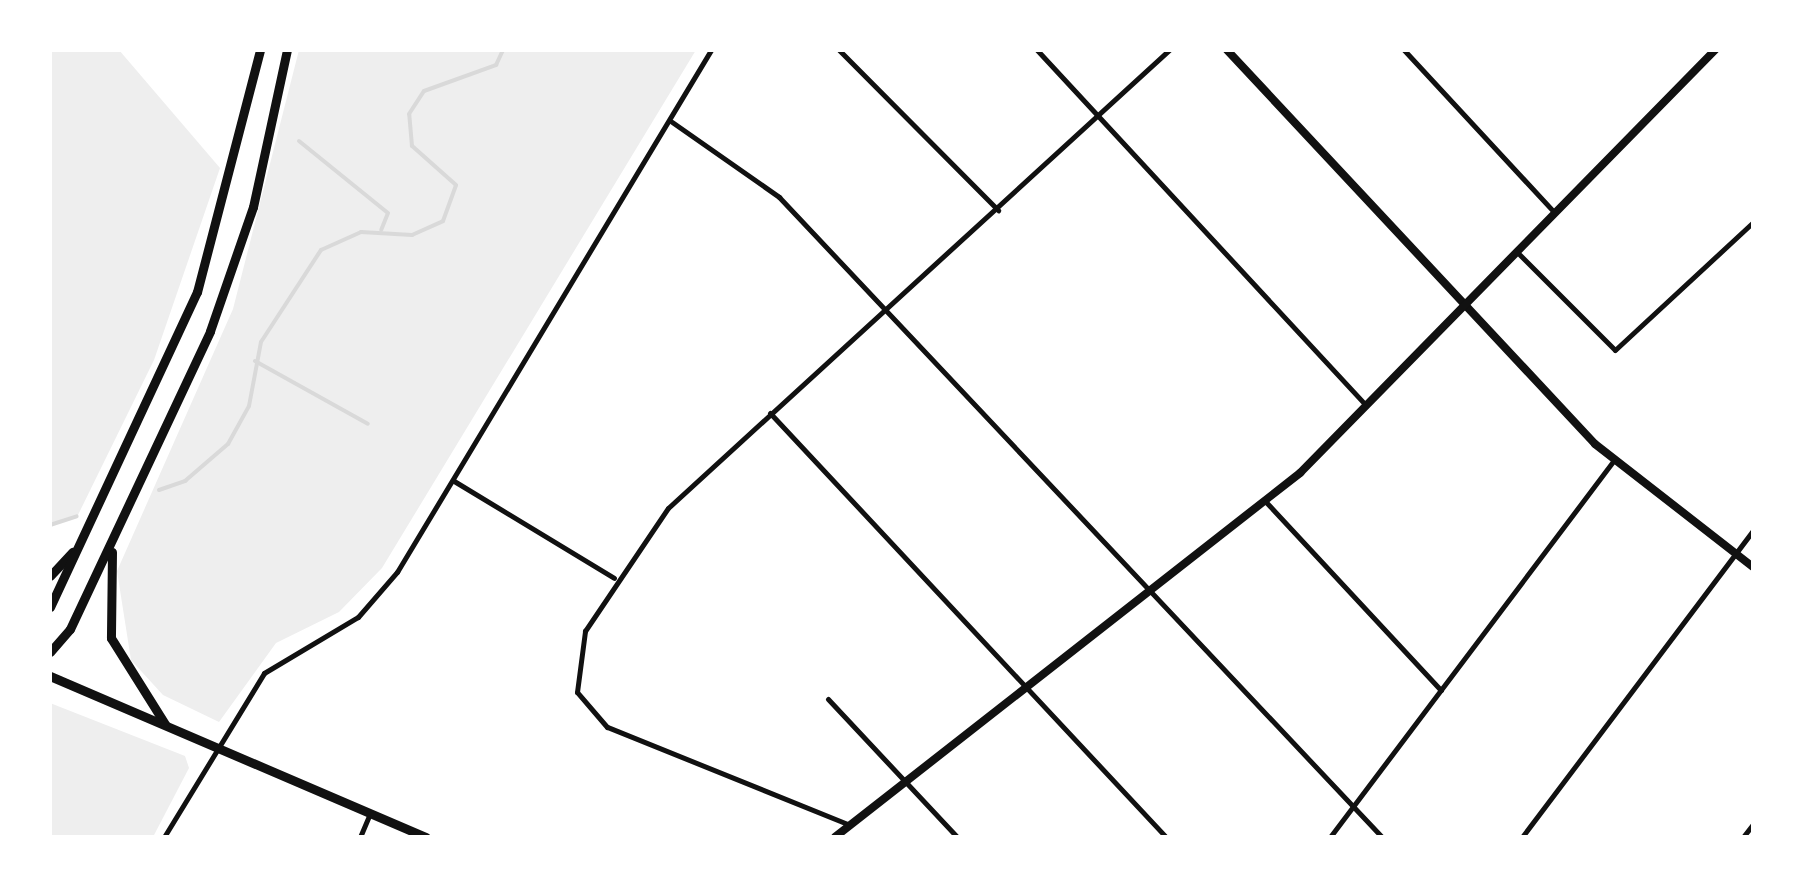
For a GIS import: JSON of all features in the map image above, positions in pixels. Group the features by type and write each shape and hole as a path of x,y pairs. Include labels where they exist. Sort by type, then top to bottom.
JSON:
{"main road":[{"path":"50,607 197,292 260,50"},
{"path":"50,652 114,540 234,265 287,50"},
{"path":"114,540 110,638 167,726"},
{"path":"50,576 81,543"},
{"path":"50,676 426,837"}],"street":[{"path":"164,837 273,663 358,617 384,590 672,122 711,50"},
{"path":"839,50 998,210"},
{"path":"1037,50 1368,407"},
{"path":"850,826 607,727 583,705 575,664 614,578 668,508 770,413 888,314 1169,50"},
{"path":"1227,50 1613,461 1753,568"},
{"path":"1404,50 1557,216"},
{"path":"835,837 1266,502 1368,407 1520,254 1715,50"},
{"path":"672,122 762,182 1350,811 1382,837"},
{"path":"1520,254 1614,350 1753,222"},
{"path":"770,413 1166,837"},
{"path":"1330,837 1613,461"},
{"path":"453,480 614,578"},
{"path":"1266,502 1441,690"},
{"path":"1522,837 1753,531"},
{"path":"828,699 957,837"},
{"path":"360,837 370,814"},
{"path":"1743,837 1753,824"}],"shaded area":[{"path":"50,50 119,50 220,168 154,360 77,517 50,526"},
{"path":"299,50 696,50 382,568 339,612 276,643 219,722 163,695 131,660 117,571 233,309"},
{"path":"50,703 185,756 189,768 153,837 50,837"}],"waterway":[{"path":"159,490 185,481 228,444 249,406 261,342 321,250 361,232 412,235 443,221 456,185 412,146 409,114 424,91 496,65 503,50"},
{"path":"299,141 388,213 381,230"},
{"path":"255,361 368,424"},
{"path":"50,525 77,516"}]}
